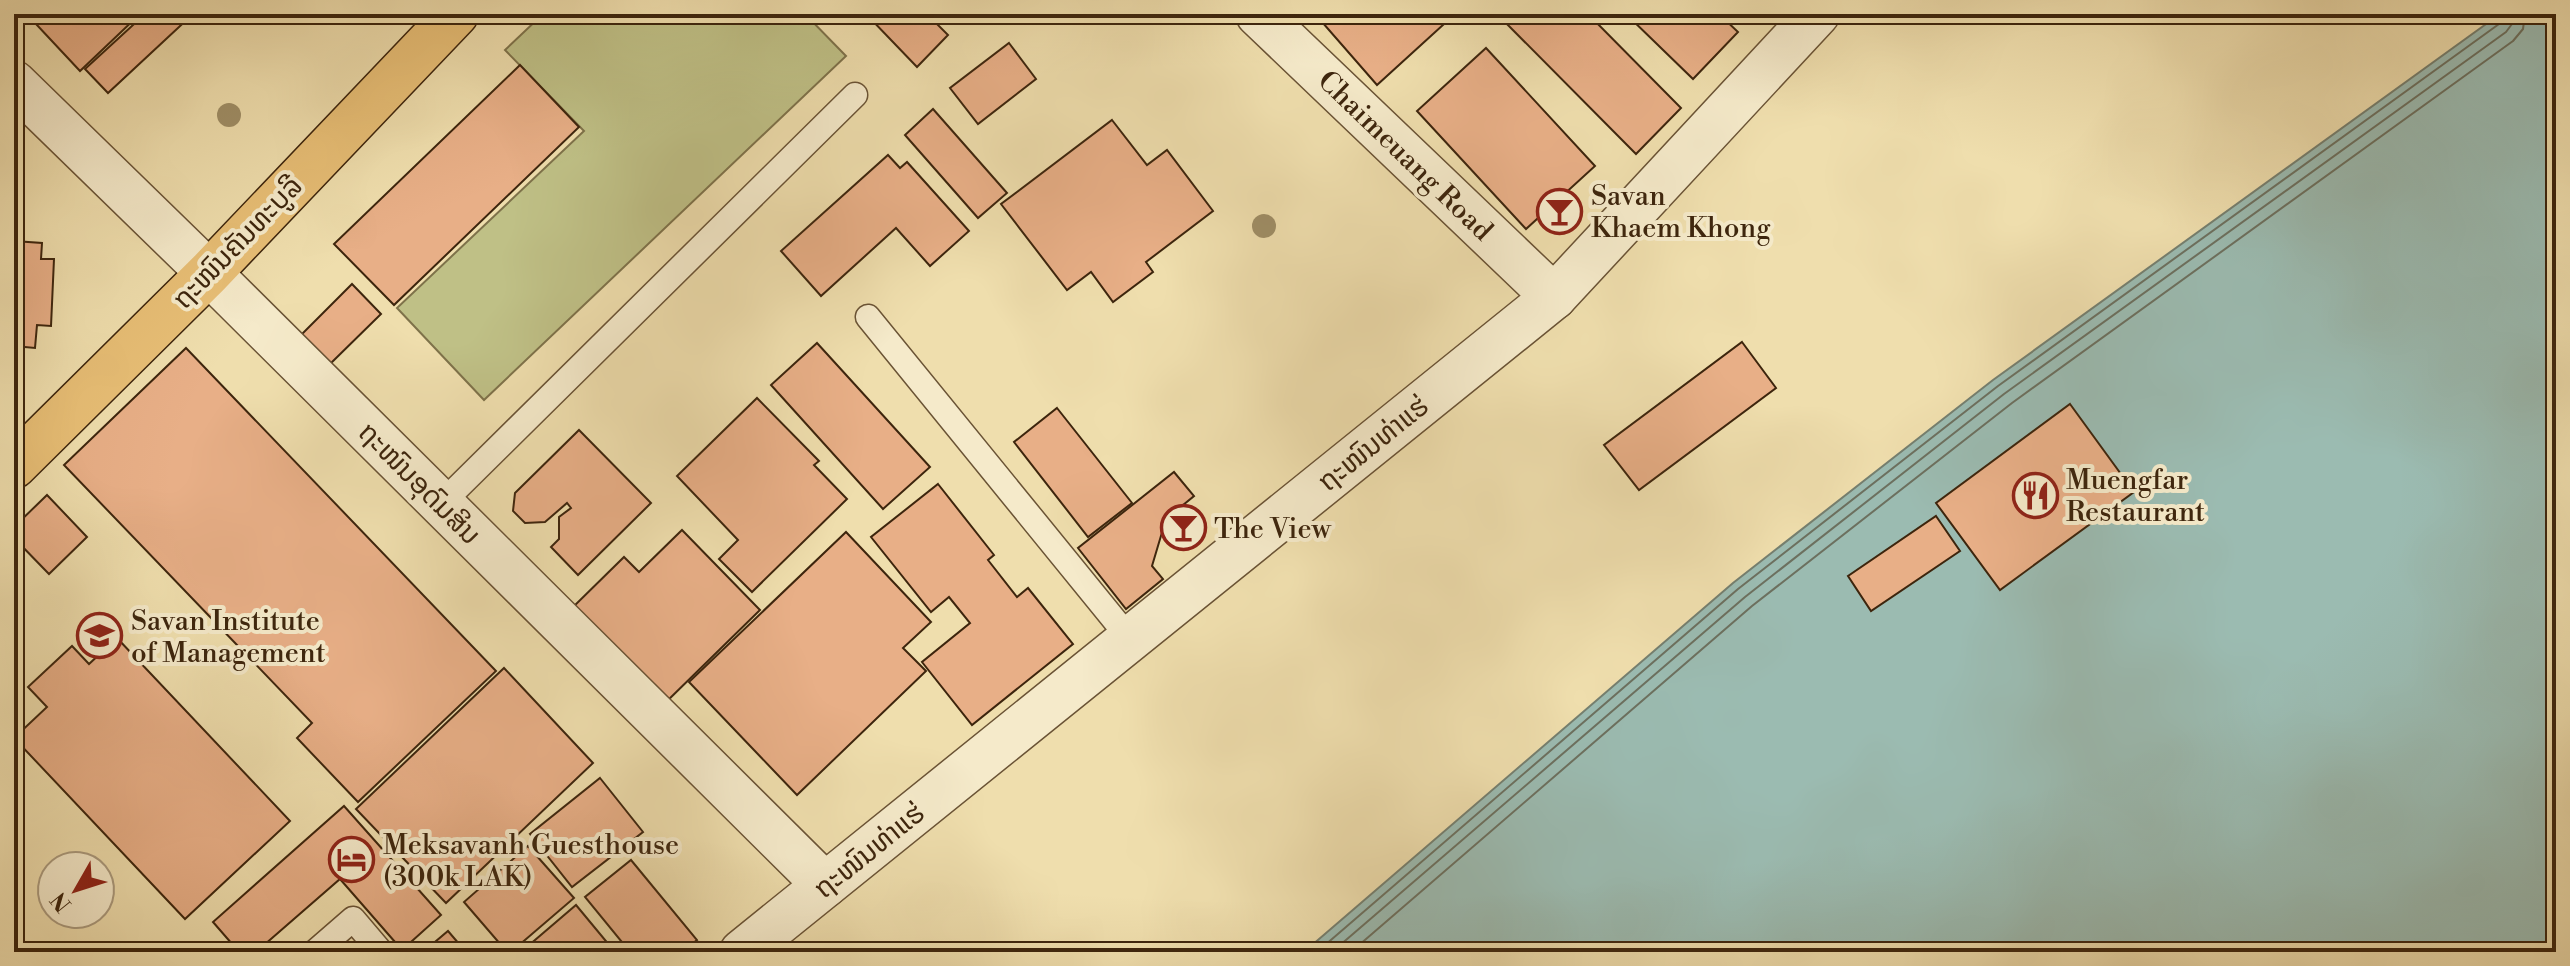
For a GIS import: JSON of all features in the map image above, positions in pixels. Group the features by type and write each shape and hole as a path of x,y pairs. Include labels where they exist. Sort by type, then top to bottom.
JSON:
{"main road":[{"name":"ຖະໜົນຄັນທະບູລີ","path":"14,466 209,273 456,14"}],"street":[{"name":"Chaimeuang Road","path":"1258,14 1554,297"},
{"name":"ຖະໜົນທ່າແຮ່","path":"742,952 1554,297 1817,14"},
{"name":"ຖະໜົນອຸດົມສິນ","path":"14,83 825,885"}],"lane":[{"path":"441,504 855,95"},
{"path":"868,317 1130,639"},
{"path":"315,952 353,919 381,952"}],"green space":[{"path":"543,14 805,14 846,56 484,400 397,308 584,131 505,50"}],"water":[{"path":"2500,14 2556,14 2556,952 1304,952 1733,583 1993,380"}],"building":[{"path":"47,14 140,14 80,71 36,24"},
{"path":"145,14 193,14 108,93 85,69"},
{"path":"866,14 890,14 895,18 899,14 927,14 948,35 917,67"},
{"path":"1315,14 1455,14 1377,85"},
{"path":"1497,14 1588,14 1681,108 1636,154"},
{"path":"1626,14 1719,14 1738,32 1693,79"},
{"path":"1009,43 1036,79 978,124 950,88"},
{"path":"1486,48 1595,166 1526,229 1417,111"},
{"path":"520,65 579,127 394,305 334,244"},
{"path":"933,109 1007,193 978,218 905,135"},
{"path":"1112,120 1147,165 1167,150 1213,211 1146,262 1153,272 1113,302 1091,272 1067,290 1001,204"},
{"path":"888,155 900,168 907,162 969,231 930,266 896,228 821,296 781,251"},
{"path":"14,241 42,243 41,259 54,259 51,326 37,325 35,348 14,346"},
{"path":"352,284 381,314 328,366 300,336"},
{"path":"1742,342 1776,388 1639,490 1604,445"},
{"path":"817,343 930,467 883,509 771,385"},
{"path":"186,348 496,671 358,802 297,738 312,723 64,465"},
{"path":"757,398 819,461 814,465 847,499 752,592 719,559 738,540 677,476"},
{"path":"2070,404 2134,492 2000,590 1936,503"},
{"path":"1057,408 1132,503 1088,537 1014,442"},
{"path":"579,430 651,503 578,575 551,547 559,539 559,517 571,508 567,503 545,522 525,523 513,511 515,493"},
{"path":"1174,472 1194,496 1166,519 1152,566 1163,579 1126,609 1078,548"},
{"path":"938,484 994,555 988,560 1017,597 1028,588 1073,644 972,725 922,662 970,623 949,597 931,612 871,537"},
{"path":"47,495 87,537 49,574 14,538 14,527"},
{"path":"1936,516 1960,551 1871,611 1848,576"},
{"path":"682,530 760,610 662,706 569,611 624,557 639,572"},
{"path":"846,532 931,622 903,648 926,671 797,795 689,682"},
{"path":"117,638 290,821 185,919 14,738 47,707 28,687 72,646 89,664"},
{"path":"504,668 593,763 446,903 356,809"},
{"path":"600,778 643,832 572,887 530,834"},
{"path":"344,806 441,915 402,950 340,879 256,952 239,952 213,922"},
{"path":"528,846 574,898 511,952 507,952 464,902"},
{"path":"631,860 697,940 682,952 630,952 585,897"},
{"path":"576,905 615,952 521,952"},
{"path":"448,931 466,952 423,952"}],"place":[{"name":"Savan Khaem Khong","path":"1560,211"},
{"name":"Muengfar Restaurant","path":"2035,495"},
{"name":"The View","path":"1183,528"},
{"name":"Savan Institute of Management","path":"100,636"},
{"name":"Meksavanh Guesthouse (300k LAK)","path":"352,860"}]}
